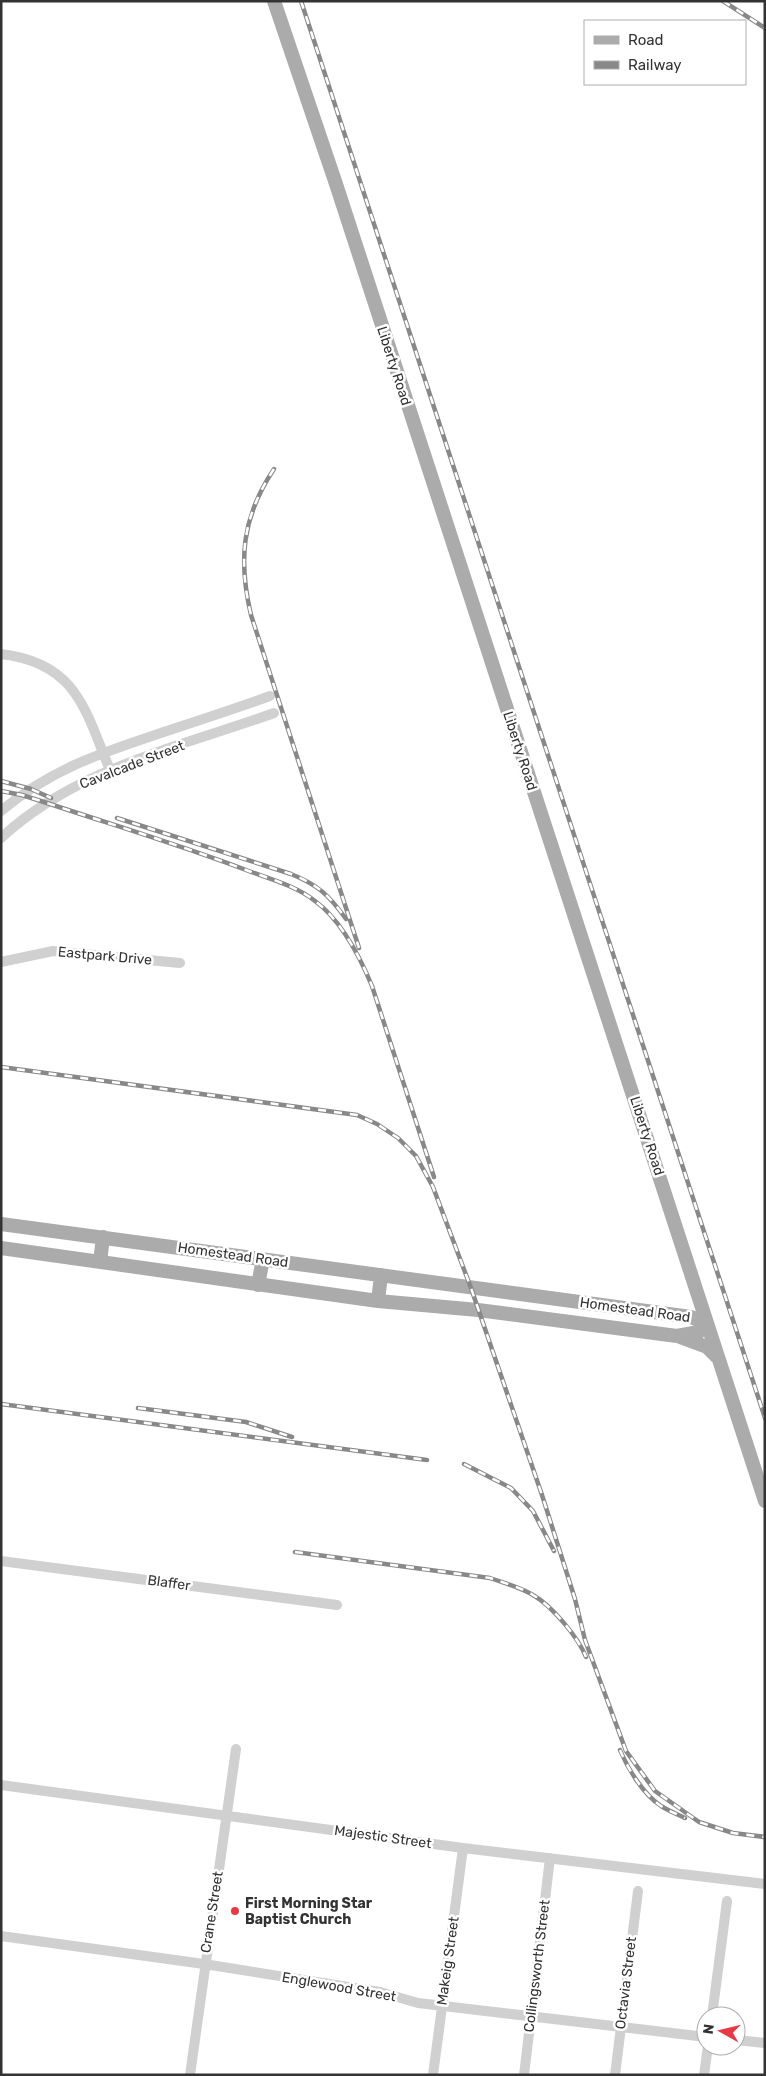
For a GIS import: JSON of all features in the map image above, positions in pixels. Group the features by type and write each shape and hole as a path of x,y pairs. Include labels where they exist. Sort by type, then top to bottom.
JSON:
{"main road":[{"name":"Liberty Road","path":"274,1 336,184 765,1501"},
{"path":"6,1249 8,1225"},
{"name":"Homestead Road","path":"6,1249 378,1301 478,1310 677,1336 699,1332 706,1323 698,1319 674,1315 8,1225"},
{"path":"100,1262 103,1237"},
{"path":"258,1285 263,1259"},
{"path":"674,1315 685,1309 691,1299 693,1287 690,1273"},
{"path":"378,1301 381,1275"},
{"path":"580,1324 583,1303"},
{"path":"677,1336 707,1347 717,1358"}],"street":[{"path":"1,654 32,662 50,670 65,680 76,693 92,722 110,770"},
{"name":"Cavalcade Street","path":"1,811 46,779 73,764 102,752 270,696"},
{"path":"238,707 244,724"},
{"name":"Cavalcade Street","path":"1,838 52,799 90,778 274,714"},
{"name":"Eastpark Drive","path":"1,962 53,951 180,963"},
{"name":"Blaffer","path":"1,1561 337,1605"},
{"name":"Crane Street","path":"190,2075 204,1964 236,1748"},
{"name":"Majestic Street","path":"1,1785 463,1848 765,1884"},
{"name":"Makeig Street","path":"433,2075 463,1848"},
{"name":"Collingsworth Street","path":"524,2075 550,1858"},
{"name":"Octavia Street","path":"614,2075 638,1891"},
{"path":"713,2006 727,1901"},
{"name":"Englewood Street","path":"1,1936 204,1964 380,1992 418,2003 696,2037"},
{"path":"746,2041 765,2043"},
{"path":"704,2075 707,2056"}],"railway":[{"path":"301,1 765,1418"},
{"path":"723,1 765,28"},
{"path":"274,469 263,487 249,522 244,557 247,595 251,615 359,948"},
{"path":"1,781 31,789 51,798"},
{"path":"1,791 22,795 147,835 272,879 300,891 324,909 349,940 372,986 434,1177"},
{"path":"117,818 291,874 316,887 334,903 346,919"},
{"path":"1,1067 357,1115 377,1124 398,1138 416,1156 433,1187 471,1288 542,1495 575,1599 585,1640 626,1751 655,1791 699,1822 733,1833 765,1837"},
{"path":"1,1404 427,1460"},
{"path":"138,1408 246,1422 292,1437"},
{"path":"464,1464 511,1488 533,1511 554,1551"},
{"path":"295,1552 490,1578 512,1585 533,1595 556,1614 571,1631 586,1657"},
{"path":"620,1750 627,1765 648,1795 661,1806 685,1818"}],"place":[{"name":"First Morning Star Baptist Church","path":"235,1911"}]}
